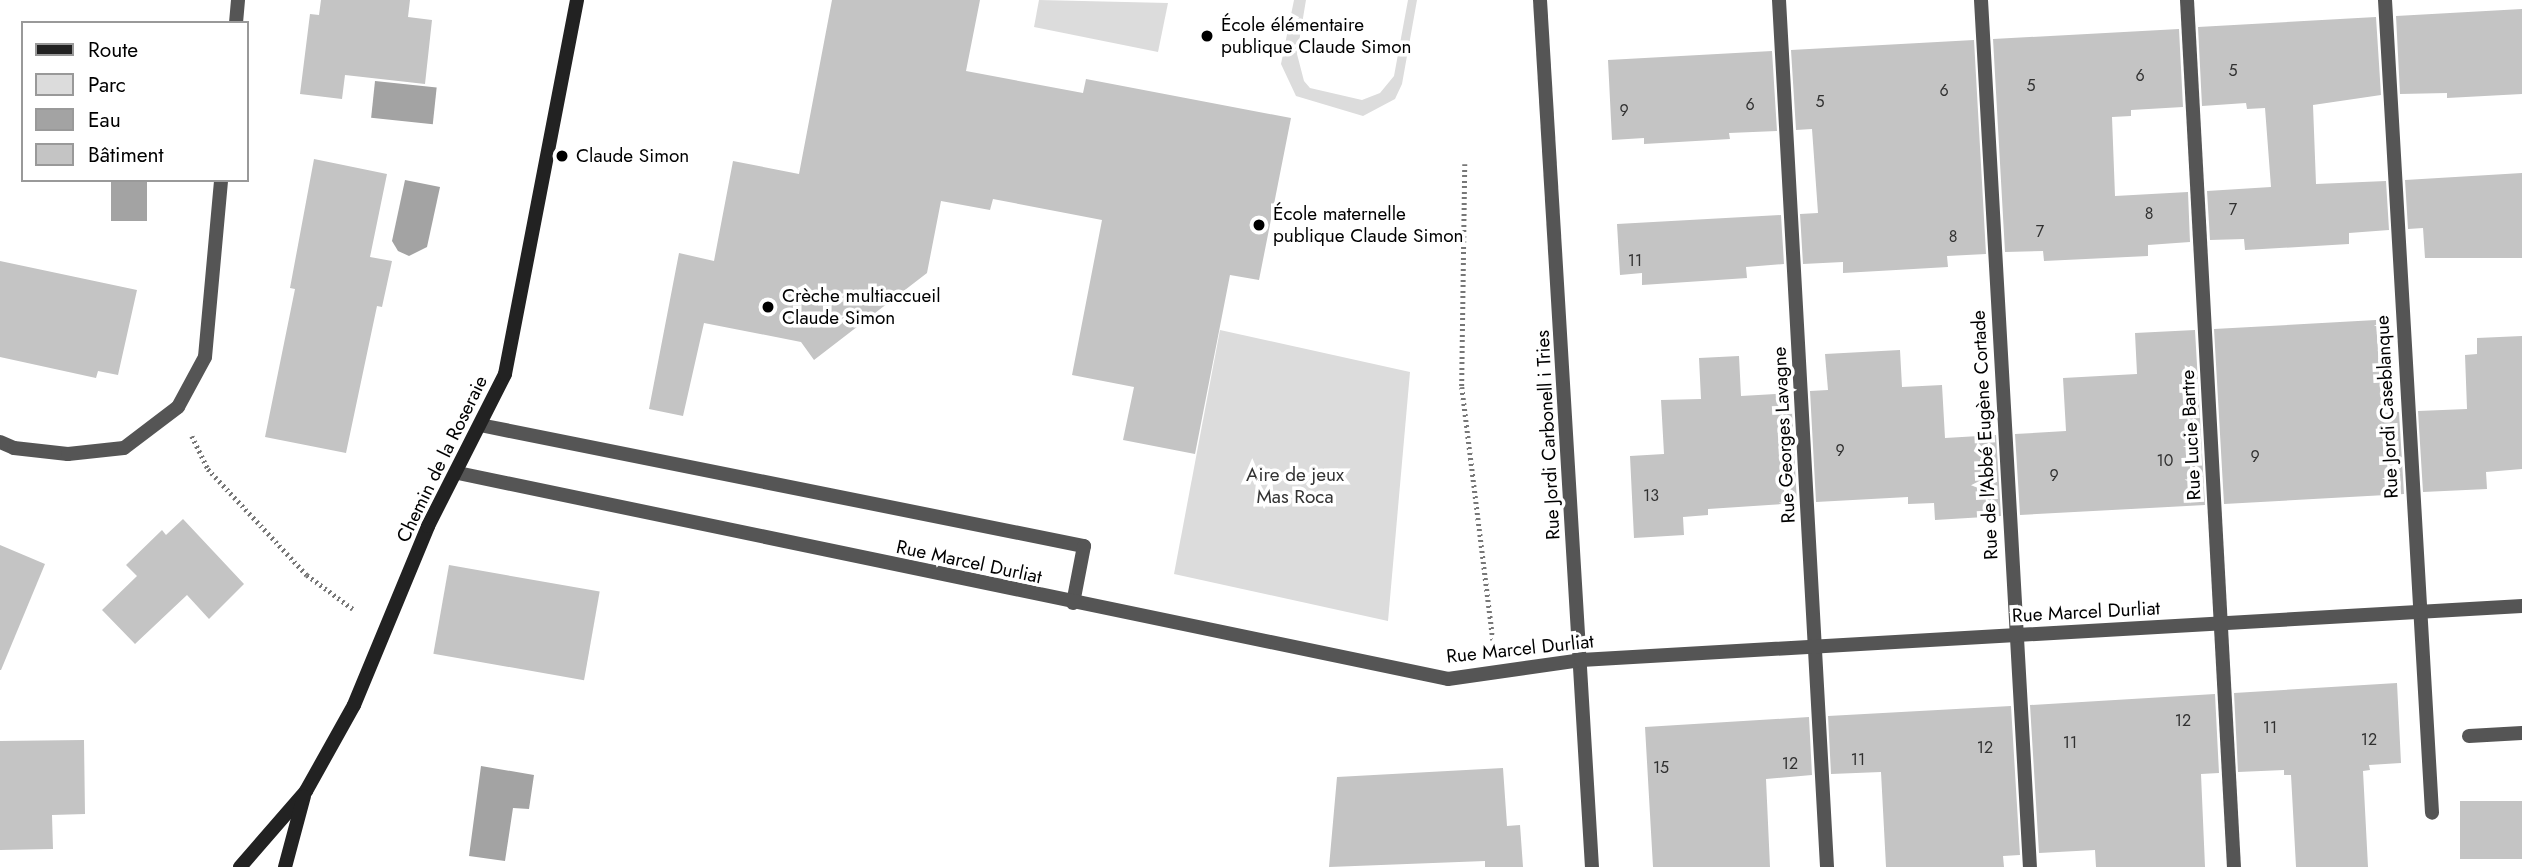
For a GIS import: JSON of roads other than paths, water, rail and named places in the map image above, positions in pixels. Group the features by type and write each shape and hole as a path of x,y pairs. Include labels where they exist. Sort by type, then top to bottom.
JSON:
{"street":[{"path":"236,21 238,0"},
{"name":"Chemin de la Roseraie","path":"240,867 306,791 354,705 428,526 458,473 505,374 577,0"},
{"name":"Rue Jordi Carbonell i Tries","path":"1541,0 1592,867"},
{"name":"Rue Georges Lavagne","path":"1779,0 1827,867"},
{"name":"Rue de l'Abbé Eugène Cortade","path":"1981,0 2030,867"},
{"name":"Rue Lucie Bartre","path":"2187,0 2234,867"},
{"name":"Rue Jordi Caseblanque","path":"2385,0 2417,612 2432,813"},
{"path":"0,442 14,449 68,454 124,449 178,407 205,357 221,182"},
{"path":"480,425 1084,546 1073,603"},
{"name":"Rue Marcel Durliat","path":"458,473 1073,603 1448,678 1581,660 2522,606"},
{"path":"2469,736 2522,733"},
{"name":"Chemin de la Roseraie","path":"285,867 306,791"}],"water":[{"path":"375,81 437,87 433,124 371,118"},
{"path":"405,180 440,187 427,247 409,256 398,251 392,241"},
{"path":"111,182 147,182 147,221 111,221"},
{"path":"481,766 534,775 529,809 513,808 505,861 469,856"}],"place":[{"name":"École élémentaire publique Claude Simon","path":"1207,36"},
{"name":"Claude Simon","path":"562,156"},
{"name":"École maternelle publique Claude Simon","path":"1259,225"},
{"name":"Crèche multiaccueil Claude Simon","path":"768,307"}],"park label":[{"name":"Aire de jeux Mas Roca","path":"1295,486"}]}
